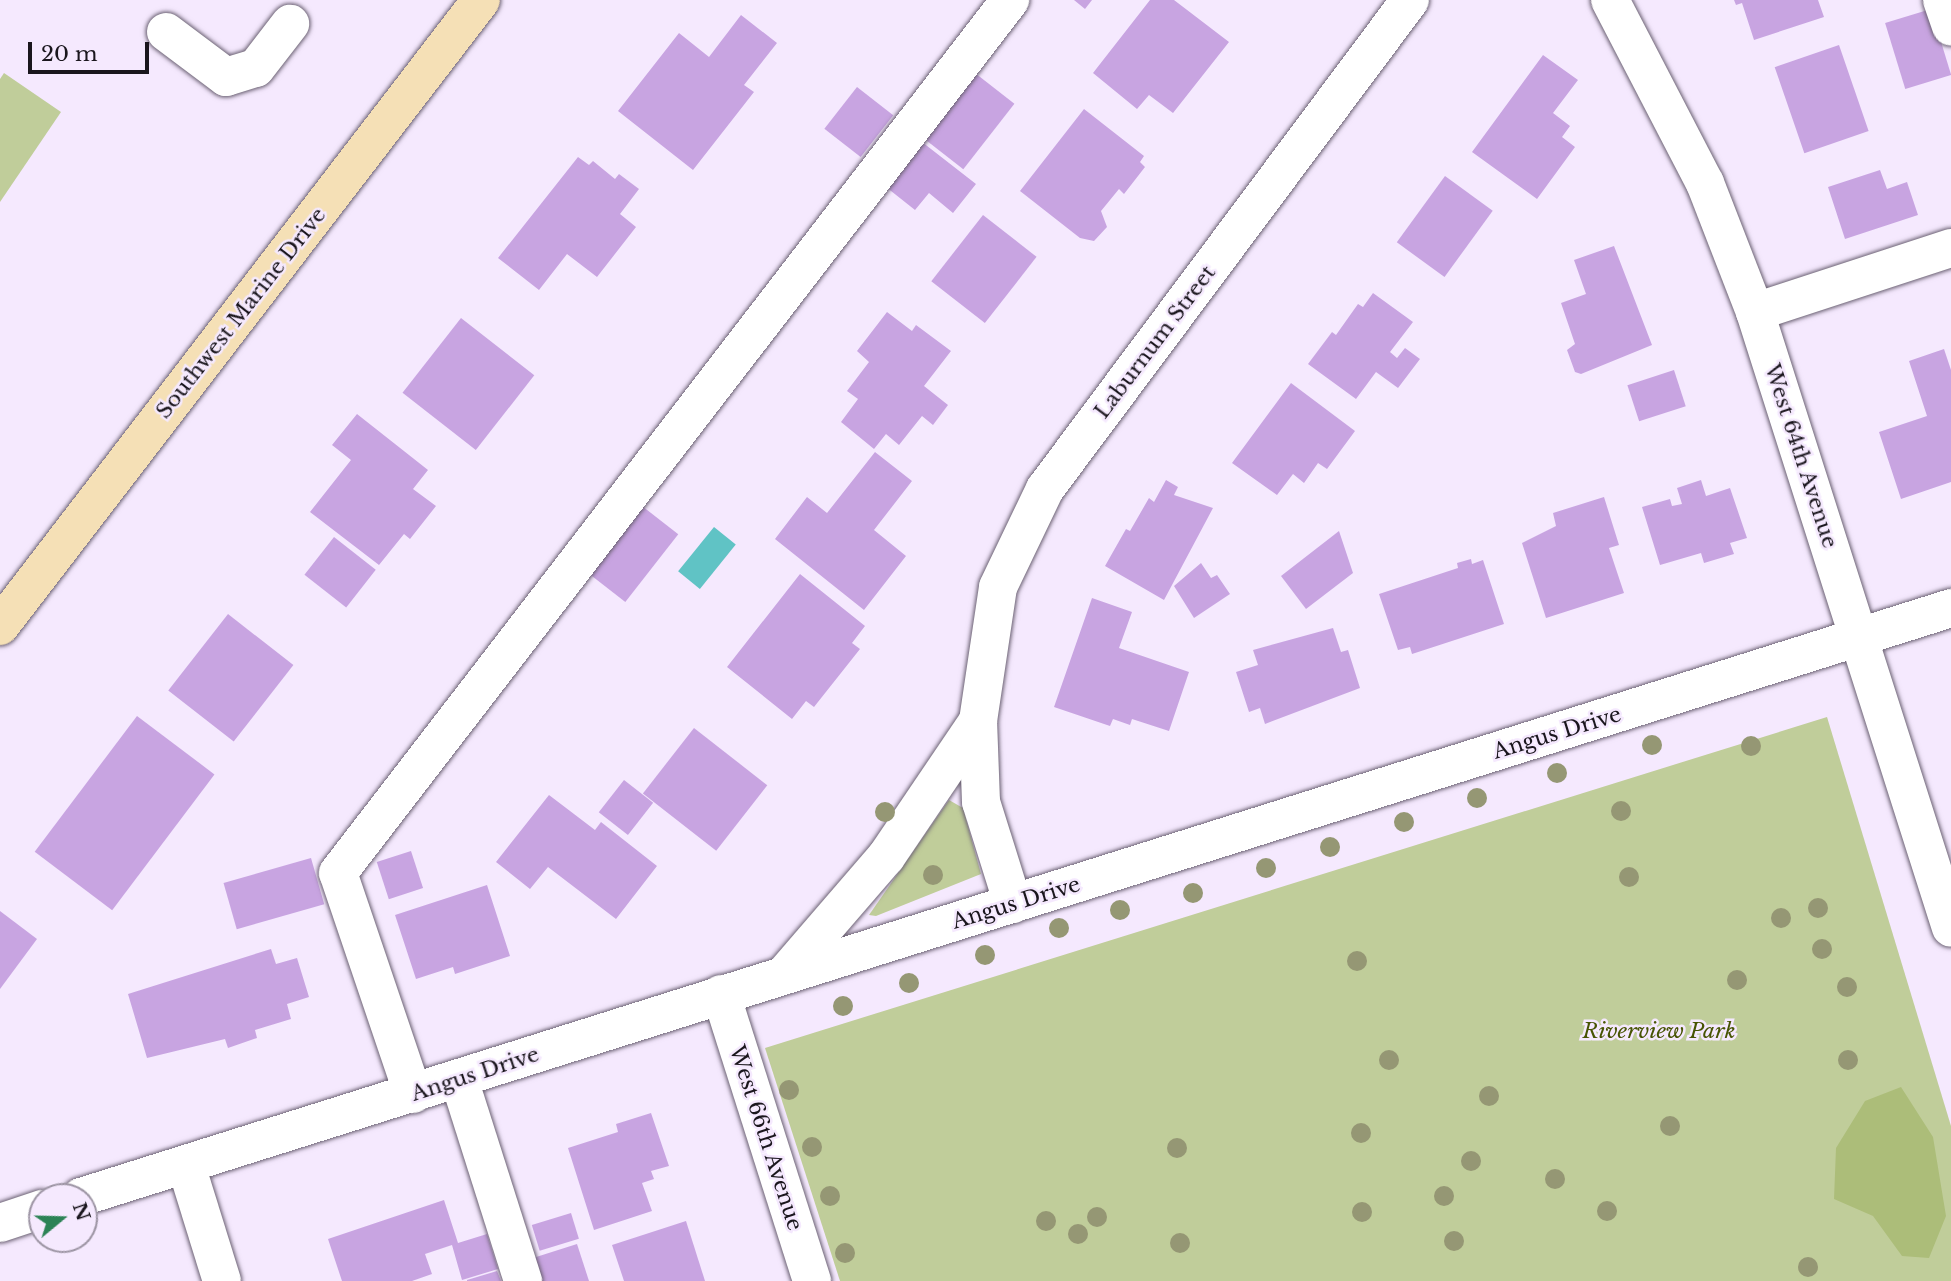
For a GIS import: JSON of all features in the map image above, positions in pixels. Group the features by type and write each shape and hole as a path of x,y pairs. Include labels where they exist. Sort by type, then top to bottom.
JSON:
{"main road":[{"name":"Southwest Marine Drive","path":"0,626 481,0"}],"street":[{"path":"413,1094 338,873 1010,0"},
{"name":"Laburnum Street","path":"1013,904 981,802 978,721 999,587 1045,489 1410,0"},
{"name":"West 64th Avenue","path":"1610,0 1705,183 1755,312 1951,928"},
{"path":"1942,0 1951,26"},
{"path":"166,32 226,77 256,68 290,24"},
{"path":"1755,312 1951,248"},
{"name":"Angus Drive","path":"98,1192 1951,608"},
{"name":"Laburnum Street","path":"783,976 886,857 978,721"},
{"name":"West 66th Avenue","path":"721,994 812,1281"},
{"path":"459,1079 523,1281"},
{"path":"186,1165 222,1281"},
{"path":"0,1223 28,1214"}],"green space":[{"path":"4,73 61,112 0,202 0,79"},
{"name":"Riverview Park","path":"1827,717 1951,1126 1951,1281 840,1281 765,1048"},
{"path":"949,800 963,808 981,874 876,916 869,915"}],"shaded area":[{"path":"714,527 736,545 700,589 678,571"},
{"path":"1901,1087 1933,1137 1946,1216 1929,1258 1902,1256 1873,1216 1834,1199 1836,1148 1865,1101"}],"building":[{"path":"1074,0 1092,0 1085,9"},
{"path":"1150,0 1174,0 1229,42 1173,113 1149,95 1137,109 1093,73"},
{"path":"1734,0 1818,0 1824,17 1754,40 1742,3 1736,5"},
{"path":"1931,9 1951,75 1905,89 1885,23"},
{"path":"741,15 777,43 744,85 754,92 693,170 618,111 679,33 709,57"},
{"path":"1839,45 1869,131 1804,153 1775,67"},
{"path":"1543,55 1578,80 1553,113 1570,126 1562,137 1575,147 1537,199 1472,152"},
{"path":"975,73 1014,104 963,169 924,138"},
{"path":"857,87 893,115 861,157 824,129"},
{"path":"1084,109 1144,156 1140,162 1145,167 1124,194 1119,189 1101,211 1107,227 1094,241 1080,238 1020,191"},
{"path":"922,142 976,184 953,213 929,193 915,210 886,187"},
{"path":"578,157 589,165 593,161 615,179 619,174 639,189 620,214 636,227 597,277 567,254 539,290 498,258"},
{"path":"1880,170 1887,189 1907,182 1918,215 1845,239 1828,187"},
{"path":"1445,176 1493,211 1445,277 1397,242"},
{"path":"983,215 1037,257 985,323 931,281"},
{"path":"1614,246 1652,345 1581,374 1575,372 1567,350 1575,344 1561,303 1586,294 1574,260"},
{"path":"1373,293 1413,322 1390,352 1397,358 1405,348 1420,359 1398,388 1376,372 1356,399 1308,364 1332,332 1336,335 1358,304 1363,307"},
{"path":"887,312 912,331 916,325 951,351 924,386 948,405 933,425 922,416 899,445 886,434 874,449 841,422 858,399 847,391 869,362 857,351"},
{"path":"461,318 534,375 476,450 403,393"},
{"path":"1944,349 1951,370 1951,482 1901,499 1879,432 1927,416 1909,361"},
{"path":"1674,370 1686,406 1639,421 1627,385"},
{"path":"1291,383 1355,431 1327,469 1318,463 1304,483 1293,474 1277,495 1232,463"},
{"path":"357,414 428,470 413,489 436,506 410,539 404,534 379,565 310,512 351,460 332,445"},
{"path":"875,452 912,481 874,530 906,556 864,610 775,539 807,497 827,513"},
{"path":"1166,480 1178,487 1174,495 1213,508 1164,600 1105,566 1126,529 1130,531 1149,498 1154,502"},
{"path":"1701,480 1706,496 1730,488 1747,538 1730,543 1734,554 1704,563 1701,553 1660,565 1642,507 1670,499 1672,506 1682,504 1677,488"},
{"path":"1604,497 1619,545 1609,548 1624,593 1546,618 1522,543 1556,526 1553,513"},
{"path":"642,506 678,534 625,602 589,574"},
{"path":"1339,531 1353,573 1306,609 1281,576"},
{"path":"334,537 376,570 346,607 304,575"},
{"path":"1471,559 1472,564 1483,560 1504,624 1412,654 1410,647 1398,650 1379,594 1458,568 1457,563"},
{"path":"1201,563 1211,578 1217,575 1230,594 1194,618 1174,586"},
{"path":"800,574 865,626 852,643 860,649 814,707 806,701 792,719 727,667"},
{"path":"1092,598 1132,612 1119,648 1189,672 1169,731 1132,719 1130,725 1113,719 1110,726 1054,707"},
{"path":"228,614 293,665 234,742 168,690"},
{"path":"1333,628 1341,652 1348,650 1360,688 1265,724 1260,708 1249,712 1236,672 1258,665 1253,650"},
{"path":"137,716 214,774 112,910 35,852"},
{"path":"694,728 767,785 716,851 643,793"},
{"path":"624,780 653,803 628,835 599,812"},
{"path":"549,795 595,830 601,822 657,866 616,919 548,867 530,889 496,862"},
{"path":"411,851 423,888 389,899 377,862"},
{"path":"311,858 324,904 237,929 224,883"},
{"path":"487,885 510,956 455,974 453,967 416,979 395,915"},
{"path":"0,911 37,939 0,989"},
{"path":"271,949 276,964 297,958 309,997 287,1004 291,1019 255,1030 257,1038 228,1048 225,1039 147,1058 128,994"},
{"path":"651,1113 669,1166 651,1171 654,1179 642,1183 652,1211 594,1230 568,1148 618,1132 616,1124"},
{"path":"444,1200 458,1243 487,1234 498,1269 462,1280 452,1245 425,1254 432,1274 412,1281 342,1281 328,1239"},
{"path":"571,1213 579,1239 540,1251 532,1225"},
{"path":"686,1221 705,1281 624,1281 612,1245"},
{"path":"577,1244 589,1281 540,1281 533,1258"},
{"path":"497,1271 501,1281 467,1281 467,1280"}]}
